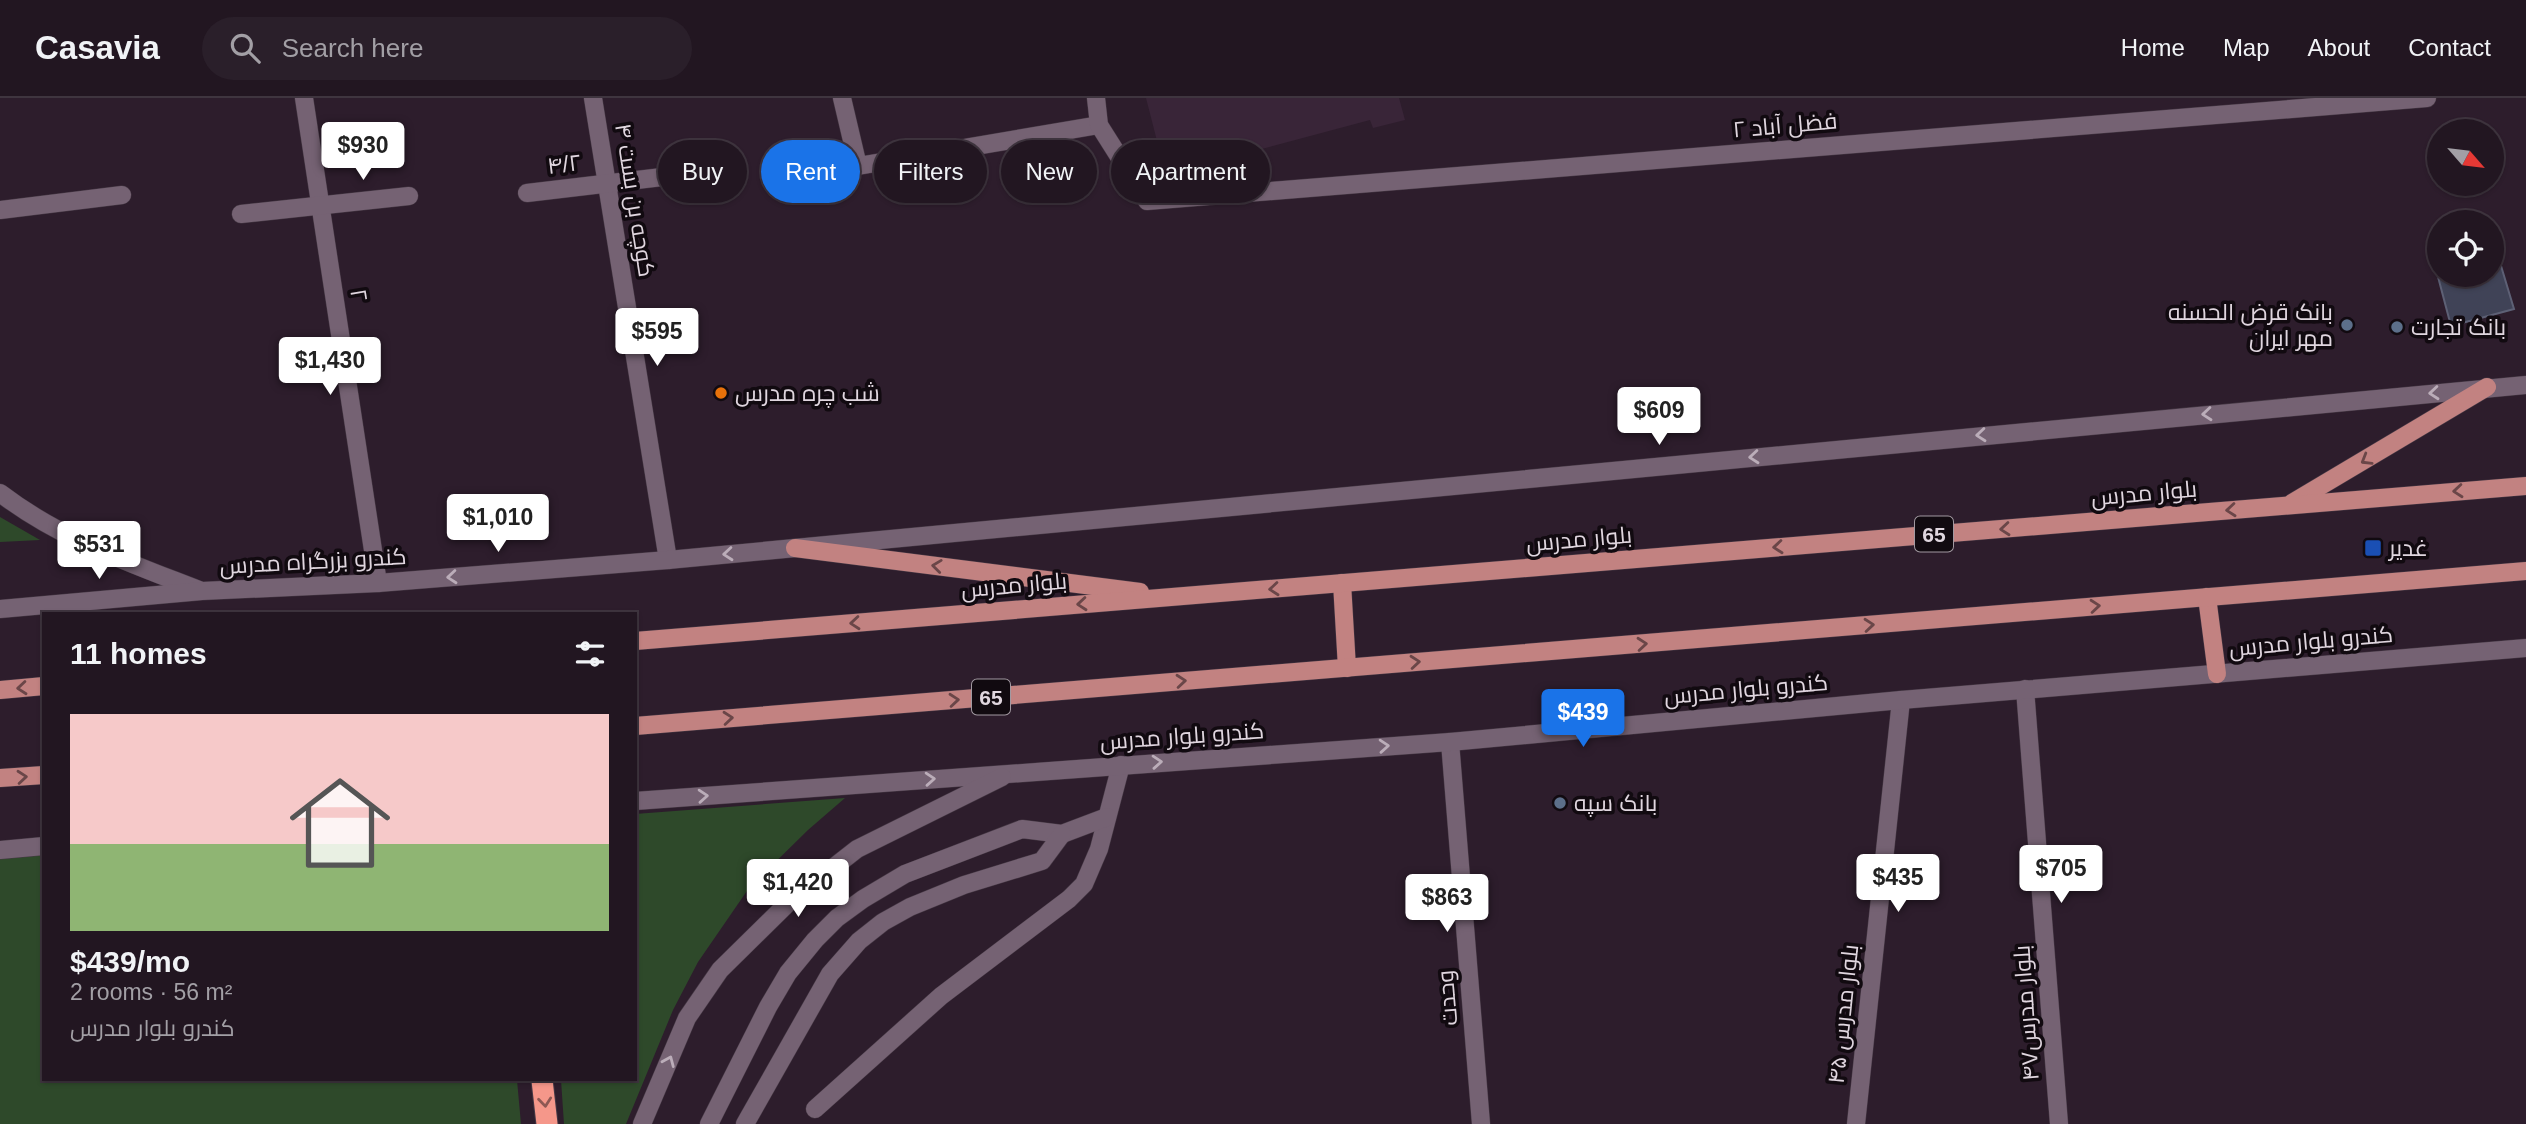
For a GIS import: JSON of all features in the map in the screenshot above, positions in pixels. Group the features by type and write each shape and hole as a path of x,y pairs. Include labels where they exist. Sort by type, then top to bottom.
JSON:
{"highway":[{"path":"542,1081 547,1124"}],"main road":[{"name":"۲","path":"304,98 378,583"},
{"name":"کوچه بن بست ۴","path":"593,98 668,560"},
{"path":"842,98 858,166 1099,125 1096,98"},
{"name":"فضل آباد ۲","path":"1099,125 1147,201 2427,98"},
{"name":"۴/۲","path":"527,193 658,177"},
{"path":"0,210 122,195"},
{"path":"241,214 409,196"},
{"path":"796,548 2526,385"},
{"path":"2289,505 2487,387"},
{"name":"بلوار مدرس","path":"637,641 2526,486"},
{"path":"0,494 58,531 103,553 202,592"},
{"path":"796,548 1175,597"},
{"name":"کندرو بزرگراه مدرس","path":"0,609 202,592 378,583 796,548"},
{"name":"65","path":"637,726 2526,571"},
{"path":"1342,583 1347,668"},
{"path":"2207,597 2217,674"},
{"name":"کندرو بلوار مدرس","path":"637,801 1450,742 2025,689 2526,648"},
{"path":"0,690 42,686"},
{"name":"بلوار مدرس۴۷","path":"2025,689 2059,1124"},
{"name":"۴۵ بلوار مدرس","path":"1856,1124 1901,700"},
{"name":"وحدت","path":"1450,742 1481,1124"},
{"path":"816,1109 941,996 1084,884 1099,849 1121,765"},
{"path":"642,1124 687,1018 720,970 788,903 857,849 1010,773"},
{"path":"0,778 42,775"},
{"path":"709,1124 788,973 837,918 905,874 1022,829 1062,834 1107,817"},
{"path":"745,1124 830,974 859,941 883,922 911,907 964,885 1042,861 1062,834"},
{"path":"0,850 42,846"}],"shaded area":[{"path":"1146,98 1399,98 1405,120 1373,128 1370,120 1270,147 1270,140 1157,140"}],"green space":[{"path":"0,517 40,540 0,542"},
{"path":"845,798 749,888 698,962 673,1010 626,1124 564,1124 561,1081 637,1081 637,814"},
{"path":"42,853 42,1081 517,1081 521,1124 0,1124 0,857"}],"building":[{"path":"2504,276 2514,309 2451,326 2441,287 2504,287"}],"place":[{"name":"بانک قرض الحسنه مهر ایران","path":"2347,325"},
{"name":"بانک تجارت","path":"2397,327"},
{"name":"شب چره مدرس","path":"721,393"},
{"name":"غدیر","path":"2373,548"},
{"name":"بانک سپه","path":"1560,803"}]}
